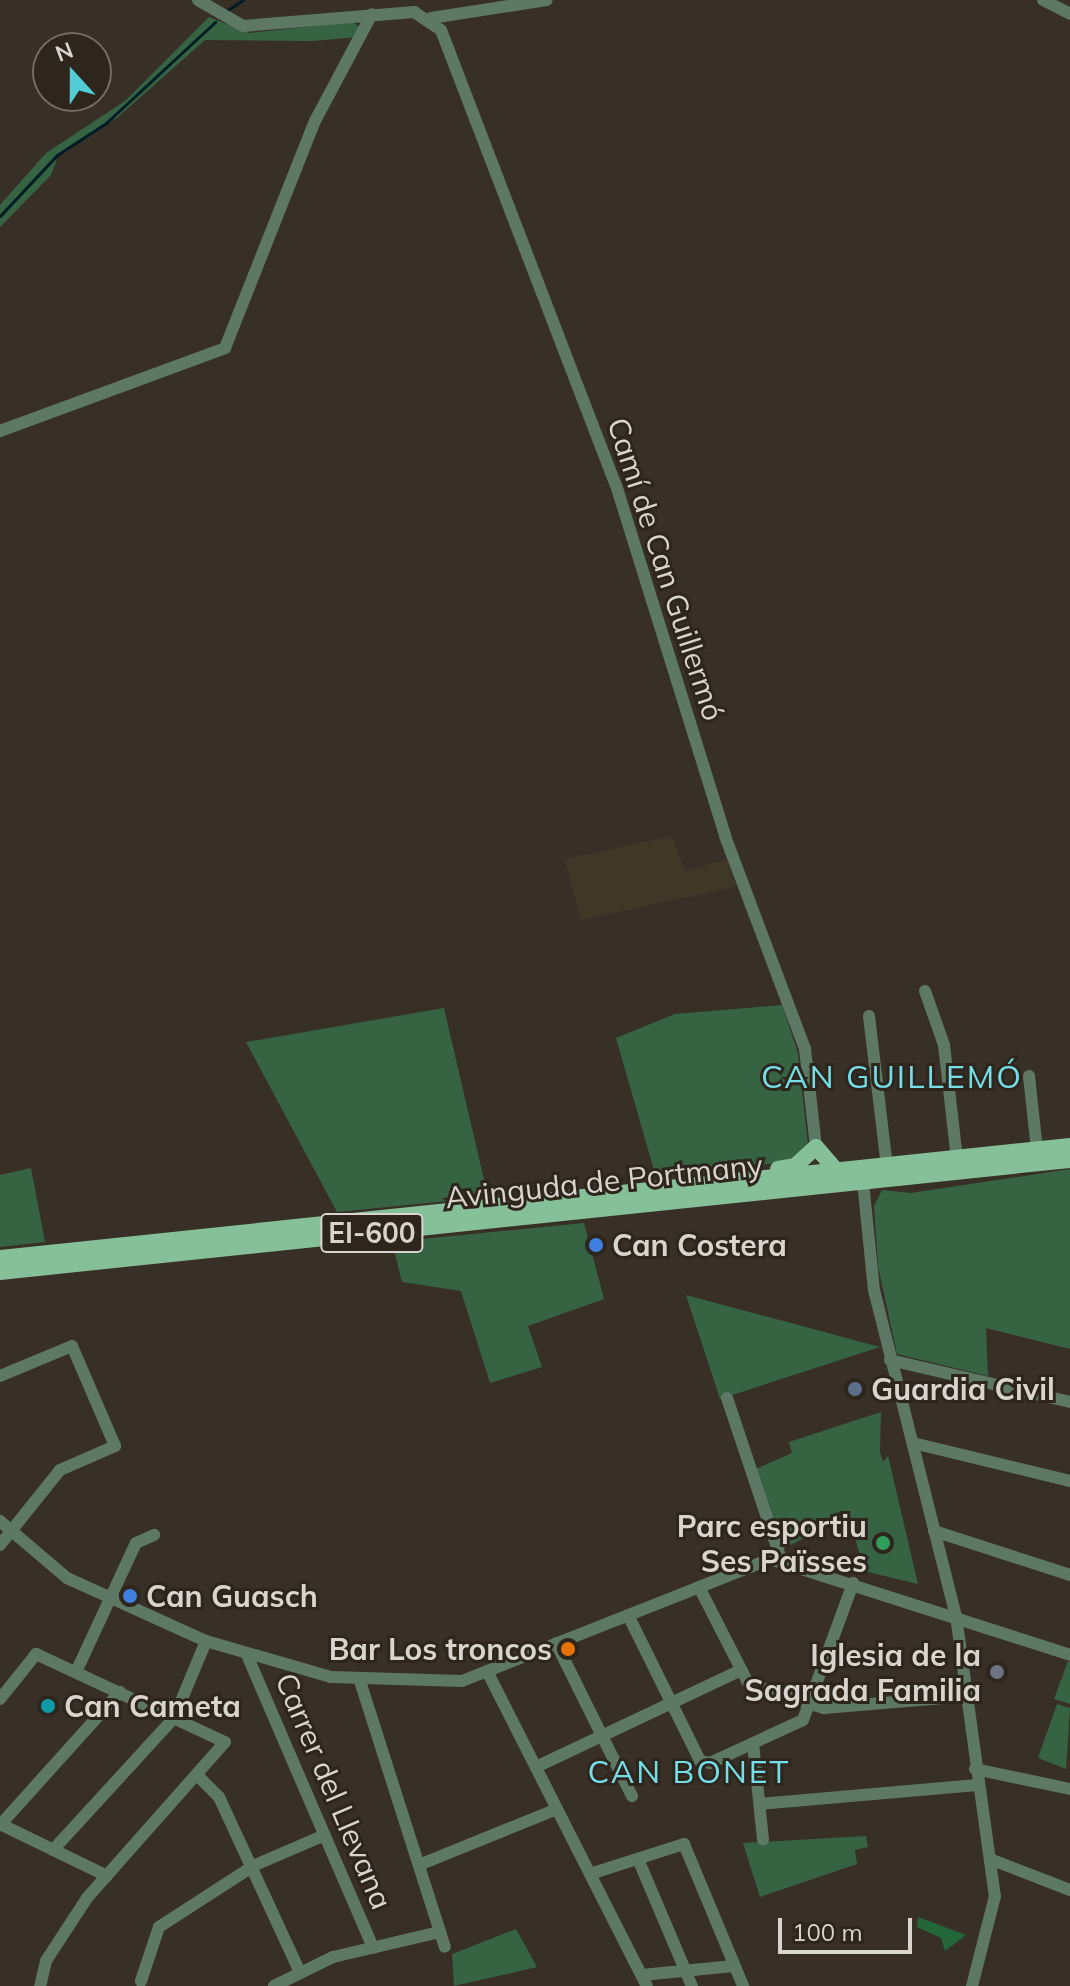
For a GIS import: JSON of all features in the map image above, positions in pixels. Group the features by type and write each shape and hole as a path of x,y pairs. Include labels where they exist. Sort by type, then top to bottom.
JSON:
{"main road":[{"name":"Avinguda de Portmany","path":"0,1258 1070,1146"},
{"path":"655,1190 795,1166 816,1147 837,1171"},
{"name":"Avinguda de Portmany","path":"0,1272 1070,1160"}],"street":[{"path":"198,0 243,26 372,14 431,18 547,0"},
{"path":"1043,0 1070,14"},
{"path":"0,431 225,348 315,121 372,14"},
{"name":"Camí de Can Guillermó","path":"431,18 616,485 725,836 805,1049 816,1147"},
{"path":"925,991 944,1045 957,1159"},
{"path":"869,1016 887,1166"},
{"path":"1029,1076 1037,1150"},
{"path":"863,1182 874,1290 956,1616 977,1785 990,1859 995,1896 972,1986"},
{"path":"0,1376 72,1346 115,1446 60,1470 0,1545"},
{"path":"890,1360 1070,1402"},
{"path":"727,1398 781,1559"},
{"path":"913,1443 1070,1481"},
{"path":"0,1521 67,1578 206,1641 247,1655 359,1678 462,1681 699,1587 781,1559 1070,1655"},
{"path":"934,1531 1070,1575"},
{"path":"76,1672 136,1543 154,1535"},
{"path":"628,1615 700,1761 710,1763 803,1720 853,1583"},
{"path":"699,1587 747,1681 811,1705 966,1696"},
{"path":"53,1850 174,1718 206,1641"},
{"path":"556,1643 632,1796"},
{"path":"0,1699 36,1654 225,1742 225,1748 107,1876 46,1961 40,1986"},
{"name":"Carrer del Llevana","path":"247,1655 373,1948"},
{"path":"536,1767 741,1670"},
{"path":"487,1671 644,1981 686,1971 734,1966"},
{"path":"359,1678 445,1947"},
{"path":"107,1876 1,1824 120,1692"},
{"path":"753,1743 763,1839"},
{"path":"975,1769 1070,1789"},
{"path":"198,1776 219,1797 255,1865 300,1972"},
{"path":"760,1804 977,1785"},
{"path":"419,1865 557,1809"},
{"path":"141,1981 159,1927 255,1865 325,1835"},
{"path":"590,1874 684,1844 743,1986"},
{"path":"638,1859 692,1986"},
{"path":"990,1859 1070,1890"},
{"path":"274,1986 300,1972 373,1948 440,1932"}],"shaded area":[{"path":"672,836 685,871 727,859 736,887 581,920 564,859"}],"green space":[{"path":"209,17 249,33 353,22 360,28 357,37 313,41 205,40 118,117 58,156 51,175 0,227 0,205 46,153 125,101"},
{"path":"782,1005 798,1053 808,1145 786,1162 656,1177 616,1038 675,1014"},
{"path":"444,1008 488,1197 337,1212 246,1042"},
{"path":"31,1168 45,1242 0,1247 0,1175"},
{"path":"1070,1169 1070,1349 986,1328 988,1376 897,1354 878,1266 874,1206 882,1190 911,1193"},
{"path":"584,1223 604,1299 528,1326 542,1367 490,1383 461,1291 402,1282 392,1242"},
{"path":"686,1295 880,1347 720,1399"},
{"path":"881,1412 880,1452 883,1462 888,1456 918,1584 864,1571 849,1515 775,1553 749,1472 792,1453 789,1442"},
{"path":"1070,1662 1070,1704 1054,1699"},
{"path":"1057,1704 1070,1708 1066,1769 1038,1758"},
{"path":"866,1836 868,1847 855,1850 857,1864 760,1897 743,1843"},
{"path":"918,1917 966,1935 945,1951 941,1938 917,1927"},
{"path":"516,1929 537,1967 454,1986 452,1954"}],"waterway":[{"path":"226,11 243,0"},
{"path":"0,216 57,155 106,123 215,22"}],"place":[{"name":"Can Costera","path":"596,1245"},
{"name":"Guardia Civil","path":"855,1389"},
{"name":"Parc esportiu Ses Païsses","path":"883,1543"},
{"name":"Can Guasch","path":"130,1596"},
{"name":"Bar Los troncos","path":"568,1649"},
{"name":"Iglesia de la Sagrada Familia","path":"997,1672"},
{"name":"Can Cameta","path":"48,1706"}],"district":[{"name":"CAN GUILLEMÓ","path":"892,1076"},
{"name":"CAN BONET","path":"689,1771"}]}
